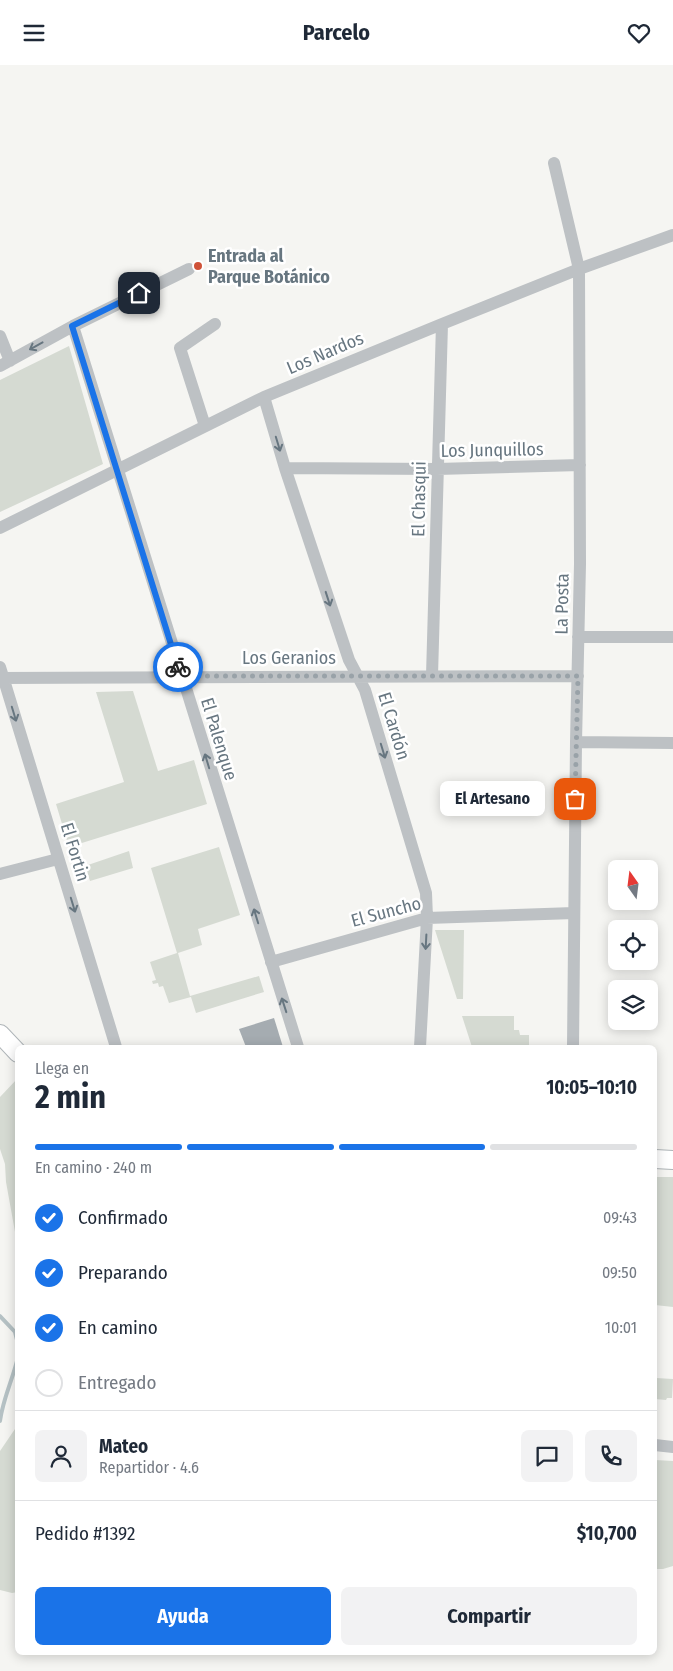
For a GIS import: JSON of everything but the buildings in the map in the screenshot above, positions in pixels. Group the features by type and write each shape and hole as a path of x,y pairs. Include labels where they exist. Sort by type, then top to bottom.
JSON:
{"main road":[{"path":"0,1034 15,1050"},
{"path":"657,1159 673,1160"}],"street":[{"name":"La Posta","path":"554,163 579,269 580,465 573,1045"},
{"name":"Los Nardos","path":"0,528 264,397 442,323 579,269 673,235"},
{"path":"0,336 5,363 72,326 189,269"},
{"path":"205,426 180,348 215,323"},
{"name":"El Chasqui","path":"432,676 442,323"},
{"name":"El Palenque","path":"72,326 297,1045"},
{"name":"El Cardón","path":"264,397 285,468 349,660 365,690 426,893 427,918 420,1045"},
{"name":"Los Junquillos","path":"285,468 437,469 580,465"},
{"path":"578,637 673,637"},
{"name":"Los Geranios","path":"1,674 578,676"},
{"name":"El Fortin","path":"1,674 115,1045"},
{"path":"576,743 673,743"},
{"path":"0,874 58,859"},
{"name":"El Suncho","path":"271,962 427,918 574,913"},
{"path":"657,1445 673,1447"}],"shaded area":[{"path":"69,346 103,464 0,512 0,380"},
{"path":"133,691 158,771 194,760 207,804 69,847 56,804 124,782 96,692"},
{"path":"219,847 240,915 198,929 202,945 178,953 190,996 259,976 264,992 196,1013 191,997 169,1003 163,986 159,987 158,983 153,984 152,981 156,980 150,962 177,953 151,868"},
{"path":"129,851 133,868 90,881 85,866"},
{"path":"435,930 464,930 463,999 457,999"},
{"path":"462,1016 514,1016 514,1030 519,1030 520,1035 529,1035 529,1045 471,1045"},
{"path":"15,1081 15,1232 6,1182 5,1164 0,1149 0,1097"},
{"path":"657,1177 673,1177 673,1307 657,1305"},
{"path":"657,1378 673,1379 672,1398 667,1398 666,1400 657,1399"},
{"path":"15,1429 15,1592 12,1593 0,1590 0,1451"},
{"path":"657,1460 673,1461 673,1566 657,1569"}],"waterway":[{"path":"0,1316 15,1332"},
{"path":"0,1421 3,1404 15,1369"}],"way so far":[{"path":"178,667 181,676 578,676 575,799"}],"place":[{"name":"Entrada al Parque Botánico","path":"198,266"},
{"name":"El Artesano","path":"575,799"}],"route":[{"path":"139,293 72,326 178,667"}]}
